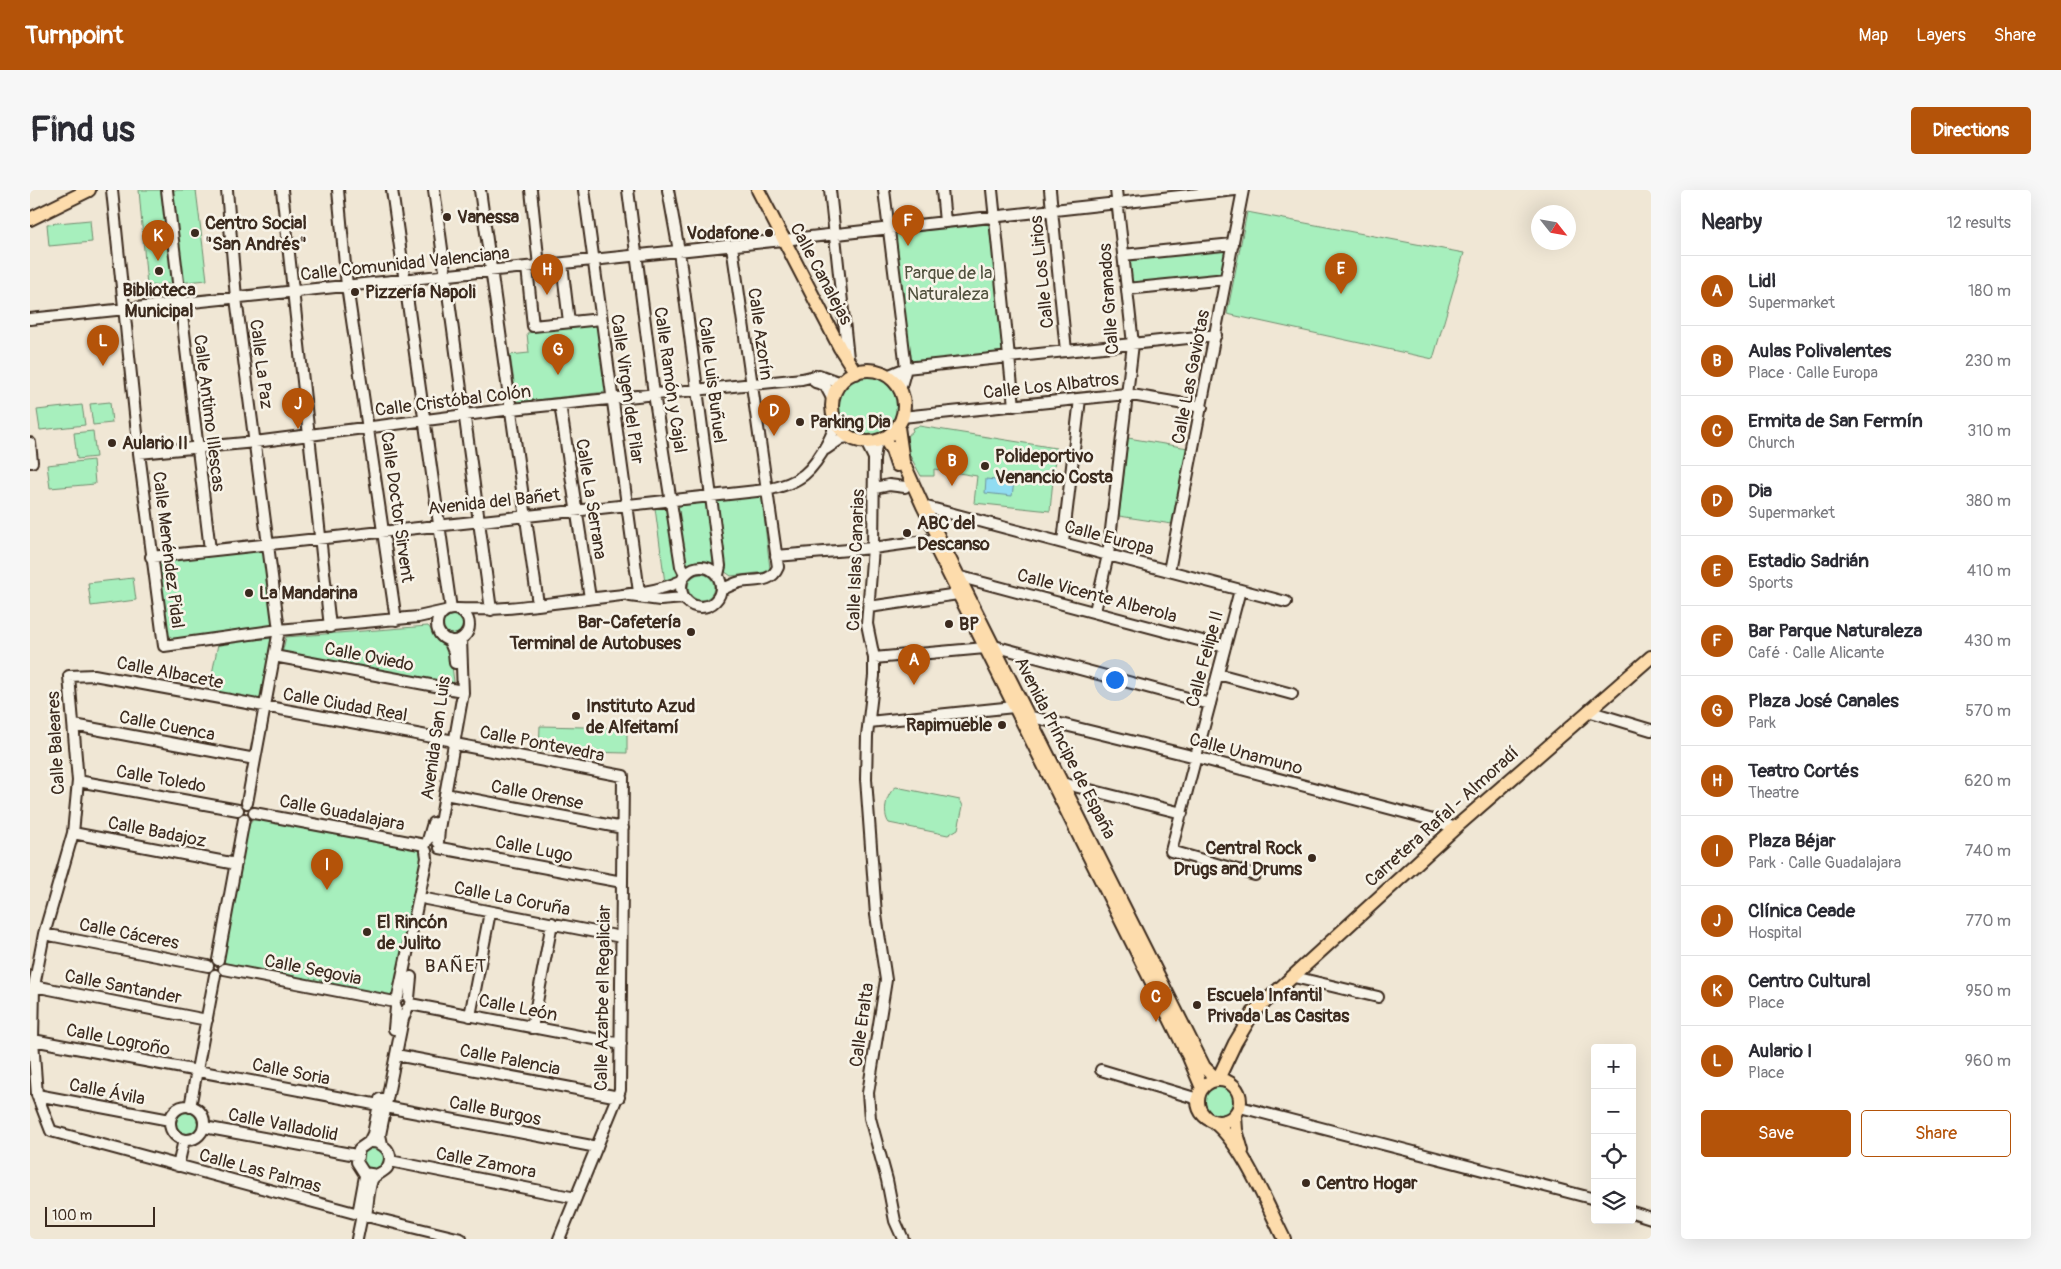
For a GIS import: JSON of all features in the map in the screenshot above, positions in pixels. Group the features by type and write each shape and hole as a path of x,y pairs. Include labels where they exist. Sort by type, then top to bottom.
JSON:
{"main road":[{"path":"30,219 89,190"},
{"name":"Calle Canalejas","path":"758,190 848,360 848,378"},
{"name":"Calle Canalejas","path":"840,348 848,378"},
{"path":"877,372 887,376 900,390 904,404 900,422 882,439 866,442 849,436 835,420 833,400 848,378 877,372"},
{"name":"Avenida Príncipe de España","path":"900,422 904,462 923,506 961,577 1014,707 1188,1055 1200,1094"},
{"name":"Avenida Príncipe de España","path":"882,439 892,450 905,487 958,594 1028,716 1204,1067 1217,1079"},
{"name":"Carretera Rafal - Almoradí","path":"1634,670 1651,652"},
{"name":"Carretera Rafal - Almoradí","path":"1217,1079 1253,1013 1455,828 1651,657"},
{"name":"Carretera Rafal - Almoradí","path":"1233,1084 1238,1052 1259,1014 1276,992"},
{"path":"1248,1167 1236,1130 1239,1091 1233,1084 1217,1079 1200,1094 1201,1112 1214,1122 1232,1142 1248,1167 1284,1239"},
{"path":"1214,1122 1226,1122 1238,1111"}],"street":[{"name":"Calle Menéndez Pidal","path":"112,190 139,453 164,646 279,630"},
{"name":"Calle Antimo Illescas","path":"167,190 210,550"},
{"name":"Calle La Paz","path":"227,190 236,298 279,630 247,803"},
{"path":"282,190 330,627"},
{"name":"Calle Doctor Sirvent","path":"338,190 347,286 396,620"},
{"path":"392,190 451,609"},
{"path":"434,190 478,520 488,610"},
{"path":"480,190 538,604"},
{"path":"531,190 539,266"},
{"name":"Calle Virgen del Pilar","path":"584,190 626,504 643,595"},
{"name":"Calle Ramón y Cajal","path":"628,190 654,394 683,578"},
{"name":"Calle Luis Buñuel","path":"668,190 679,251 720,566 718,576"},
{"path":"830,190 848,360"},
{"path":"884,190 906,368 900,390"},
{"path":"942,190 945,222"},
{"path":"992,190 1014,406"},
{"name":"Calle Los Lirios","path":"1050,190 1066,351"},
{"name":"Calle Granados","path":"1095,611 1108,555 1133,344 1116,190"},
{"name":"Calle Comunidad Valenciana","path":"30,319 834,235 1118,203 1185,193 1235,190"},
{"name":"Calle Las Gaviotas","path":"1169,571 1244,190"},
{"path":"1123,255 1233,244"},
{"name":"Calle Azorín","path":"732,246 750,384 778,567 769,579 738,582"},
{"path":"562,264 569,322"},
{"path":"526,267 533,326 601,319"},
{"path":"1127,289 1226,279"},
{"path":"887,376 906,368 1216,335"},
{"name":"Calle Cristóbal Colón","path":"139,453 309,436 510,409 802,379 819,375 848,378"},
{"name":"Calle Cristóbal Colón","path":"802,379 824,385 833,400"},
{"name":"Calle Los Albatros","path":"900,422 1014,406 1126,394 1202,407"},
{"path":"1063,542 1080,399"},
{"name":"Calle La Serrana","path":"560,404 590,598"},
{"name":"Avenida del Bañet","path":"826,450 834,431 835,420"},
{"name":"Avenida del Bañet","path":"151,556 766,490 791,484 808,472 826,450 842,438 849,436"},
{"name":"Calle Islas Canarias","path":"869,722 874,658 869,639 869,607 873,548 874,459 876,446 882,439"},
{"name":"Calle Islas Canarias","path":"866,442 874,459"},
{"path":"30,443 31,462"},
{"path":"875,488 898,485 905,487"},
{"name":"Calle Europa","path":"923,506 1286,602"},
{"path":"776,556 873,548 932,540"},
{"path":"643,595 672,586 690,570 702,566 713,571 718,576 738,582"},
{"path":"718,576 721,590"},
{"name":"Calle Vicente Alberola","path":"961,577 1225,647"},
{"path":"683,578 681,590 684,598 695,606 702,607 714,602 721,590 738,582"},
{"name":"Calle Felipe II","path":"1240,590 1172,852 1255,875"},
{"path":"869,607 958,594"},
{"path":"279,630 396,620 451,609 488,610 625,595 643,595 668,600 684,598"},
{"path":"451,609 437,620 439,633 449,640 461,639 466,634 469,622 474,614 488,610"},
{"path":"451,609 467,616 469,622"},
{"path":"418,617 430,620 437,627"},
{"name":"Avenida San Luis","path":"382,1144 380,1135 382,1106 396,1020 409,989 433,859 432,830 463,693 461,639"},
{"name":"Avenida San Luis","path":"369,1142 382,1106 396,1054 403,1003 402,988 428,858 445,794 457,690 454,652 449,640"},
{"path":"874,658 990,647 1210,704"},
{"name":"Calle Oviedo","path":"274,656 457,690"},
{"path":"1218,674 1292,694"},
{"name":"Calle Albacete","path":"69,676 94,675 264,708"},
{"name":"Calle Baleares","path":"51,1131 37,1095 33,1040 34,986 44,934 73,832 78,781 69,676"},
{"path":"869,722 1014,707"},
{"name":"Calle Ciudad Real","path":"264,708 452,742"},
{"path":"1588,711 1651,730"},
{"name":"Calle Unamuno","path":"1028,716 1196,757 1437,821 1455,828"},
{"name":"Calle Eralta","path":"869,722 866,779 876,915 886,980 868,1093 869,1107 895,1221 903,1239"},
{"name":"Calle Cuenca","path":"74,725 255,759"},
{"name":"Calle Pontevedra","path":"452,742 623,776"},
{"name":"Calle Azarbe el Regaliciar","path":"559,1239 619,1097 623,776"},
{"name":"Calle Toledo","path":"78,781 238,810"},
{"path":"1062,782 1182,813"},
{"name":"Calle Orense","path":"445,794 623,828"},
{"path":"247,803 252,807 254,813 250,818 244,819 239,816 238,810 241,805 247,803"},
{"name":"Calle Guadalajara","path":"254,813 432,846"},
{"path":"218,960 244,819"},
{"name":"Calle Badajoz","path":"73,832 236,864"},
{"name":"Calle Lugo","path":"432,846 622,882"},
{"name":"Calle La Coruña","path":"426,899 621,937"},
{"path":"470,1016 490,912"},
{"path":"532,1028 552,924"},
{"name":"Calle Cáceres","path":"44,934 208,966"},
{"path":"218,960 223,963 224,969 221,974 215,976 209,972 208,966 212,961 218,960"},
{"name":"Calle Segovia","path":"224,969 403,1003"},
{"path":"190,1107 215,976"},
{"path":"1294,977 1378,997"},
{"name":"Calle Santander","path":"34,986 206,1020"},
{"name":"Calle León","path":"403,1003 621,1044"},
{"name":"Calle Logroño","path":"33,1040 197,1072"},
{"name":"Calle Palencia","path":"396,1054 619,1097"},
{"path":"1101,1070 1200,1094"},
{"name":"Calle Soria","path":"197,1072 382,1106"},
{"name":"Calle Ávila","path":"37,1095 170,1120"},
{"name":"Calle Burgos","path":"382,1106 597,1147"},
{"path":"190,1107 201,1114 204,1127 196,1138 184,1140 173,1133 170,1120 178,1109 190,1107"},
{"path":"1238,1111 1591,1198"},
{"name":"Calle Valladolid","path":"204,1127 356,1156"},
{"name":"Calle Las Palmas","path":"51,1131 362,1215 461,1239"},
{"path":"178,1166 184,1140"},
{"path":"357,1239 372,1180 383,1172 390,1161 390,1154 382,1144 369,1142 359,1149 356,1156 356,1162 364,1173 366,1180 362,1215"},
{"name":"Calle Zamora","path":"390,1161 576,1198"},
{"path":"364,1173 377,1175"},
{"path":"1636,1213 1651,1218"}],"green space":[{"path":"139,190 196,190 207,280 147,286"},
{"path":"1247,212 1464,253 1433,359 1227,314"},
{"path":"90,220 92,242 49,246 47,224"},
{"name":"Parque de la Naturaleza","path":"987,222 991,224 1004,347 1001,352 910,362 893,236 896,232"},
{"path":"1224,249 1226,251 1223,273 1219,276 1131,283 1129,260 1131,257"},
{"path":"597,324 606,392 517,402 510,355 529,353 527,333"},
{"path":"868,377 879,379 892,390 897,406 895,417 884,430 868,435 857,433 844,422 839,406 841,395 852,382"},
{"path":"110,402 112,423 93,425 90,404"},
{"path":"82,405 85,425 40,430 37,410"},
{"name":"Polideportivo Venancio Costa","path":"919,426 1056,448 1050,511 974,503 977,476 934,469 934,476 921,476 909,454 907,436 913,431 912,428"},
{"path":"93,431 96,457 77,459 74,433"},
{"path":"1128,438 1188,448 1172,524 1119,516"},
{"path":"93,460 95,484 50,488 47,465"},
{"path":"758,495 762,498 770,569 766,572 731,576 724,571 715,505 719,501"},
{"path":"705,502 708,506 716,565 700,562 687,567 684,565 677,508 679,506"},
{"path":"664,506 669,509 678,575 674,582 665,583 655,508"},
{"path":"259,551 265,555 273,623 268,628 174,639 166,633 158,567 163,560"},
{"path":"701,574 710,578 714,587 710,596 701,600 692,596 688,587 692,578"},
{"path":"133,578 136,600 91,606 88,583"},
{"path":"453,614 461,617 464,625 461,633 453,636 445,633 442,625 445,617"},
{"path":"428,626 440,641 450,649 454,682 448,686 282,653 286,637"},
{"path":"272,638 260,704 208,694 218,644"},
{"path":"540,726 627,728 627,753 539,751"},
{"path":"896,787 960,800 963,806 958,829 948,835 889,823 886,814 886,804 890,794"},
{"path":"260,819 420,848 424,856 395,995 392,997 225,963 223,956 247,827 253,820"},
{"path":"1219,1085 1230,1089 1234,1100 1230,1111 1219,1115 1208,1111 1204,1100 1208,1089"},
{"path":"187,1111 195,1115 199,1123 195,1131 187,1135 179,1131 175,1123 179,1115"},
{"path":"369,1147 377,1147 384,1154 384,1162 377,1169 369,1169 362,1162 362,1154"}],"water":[{"path":"986,479 1014,482 1012,496 985,493"}],"place":[{"name":"Vanessa","path":"447,217"},
{"name":"Centro Social \"San Andrés\"","path":"195,233"},
{"name":"Vodafone","path":"769,233"},
{"name":"Bar Parque Naturaleza","path":"908,246"},
{"name":"Centro Cultural","path":"158,261"},
{"name":"Biblioteca Municipal","path":"159,271"},
{"name":"Pizzería Napoli","path":"355,292"},
{"name":"Estadio Sadrián","path":"1341,294"},
{"name":"Teatro Cortés","path":"547,295"},
{"name":"Aulario I","path":"103,366"},
{"name":"Plaza José Canales","path":"558,375"},
{"name":"Parking Dia","path":"800,422"},
{"name":"Clínica Ceade","path":"298,429"},
{"name":"Dia","path":"774,436"},
{"name":"Aulario II","path":"112,443"},
{"name":"Polideportivo Venancio Costa","path":"985,466"},
{"name":"Aulas Polivalentes","path":"952,486"},
{"name":"ABC del Descanso","path":"907,533"},
{"name":"La Mandarina","path":"249,593"},
{"name":"BP","path":"949,624"},
{"name":"Bar-Cafetería Terminal de Autobuses","path":"691,632"},
{"name":"Lidl","path":"914,685"},
{"name":"Instituto Azud de Alfeitamí","path":"576,716"},
{"name":"Rapimueble","path":"1002,725"},
{"name":"Central Rock Drugs and Drums","path":"1312,858"},
{"name":"Plaza Béjar","path":"327,890"},
{"name":"El Rincón de Julito","path":"367,932"},
{"name":"Escuela Infantil Privada Las Casitas","path":"1197,1005"},
{"name":"Ermita de San Fermín","path":"1156,1022"},
{"name":"Centro Hogar","path":"1306,1183"}],"district":[{"name":"BAÑET","path":"456,966"}]}
